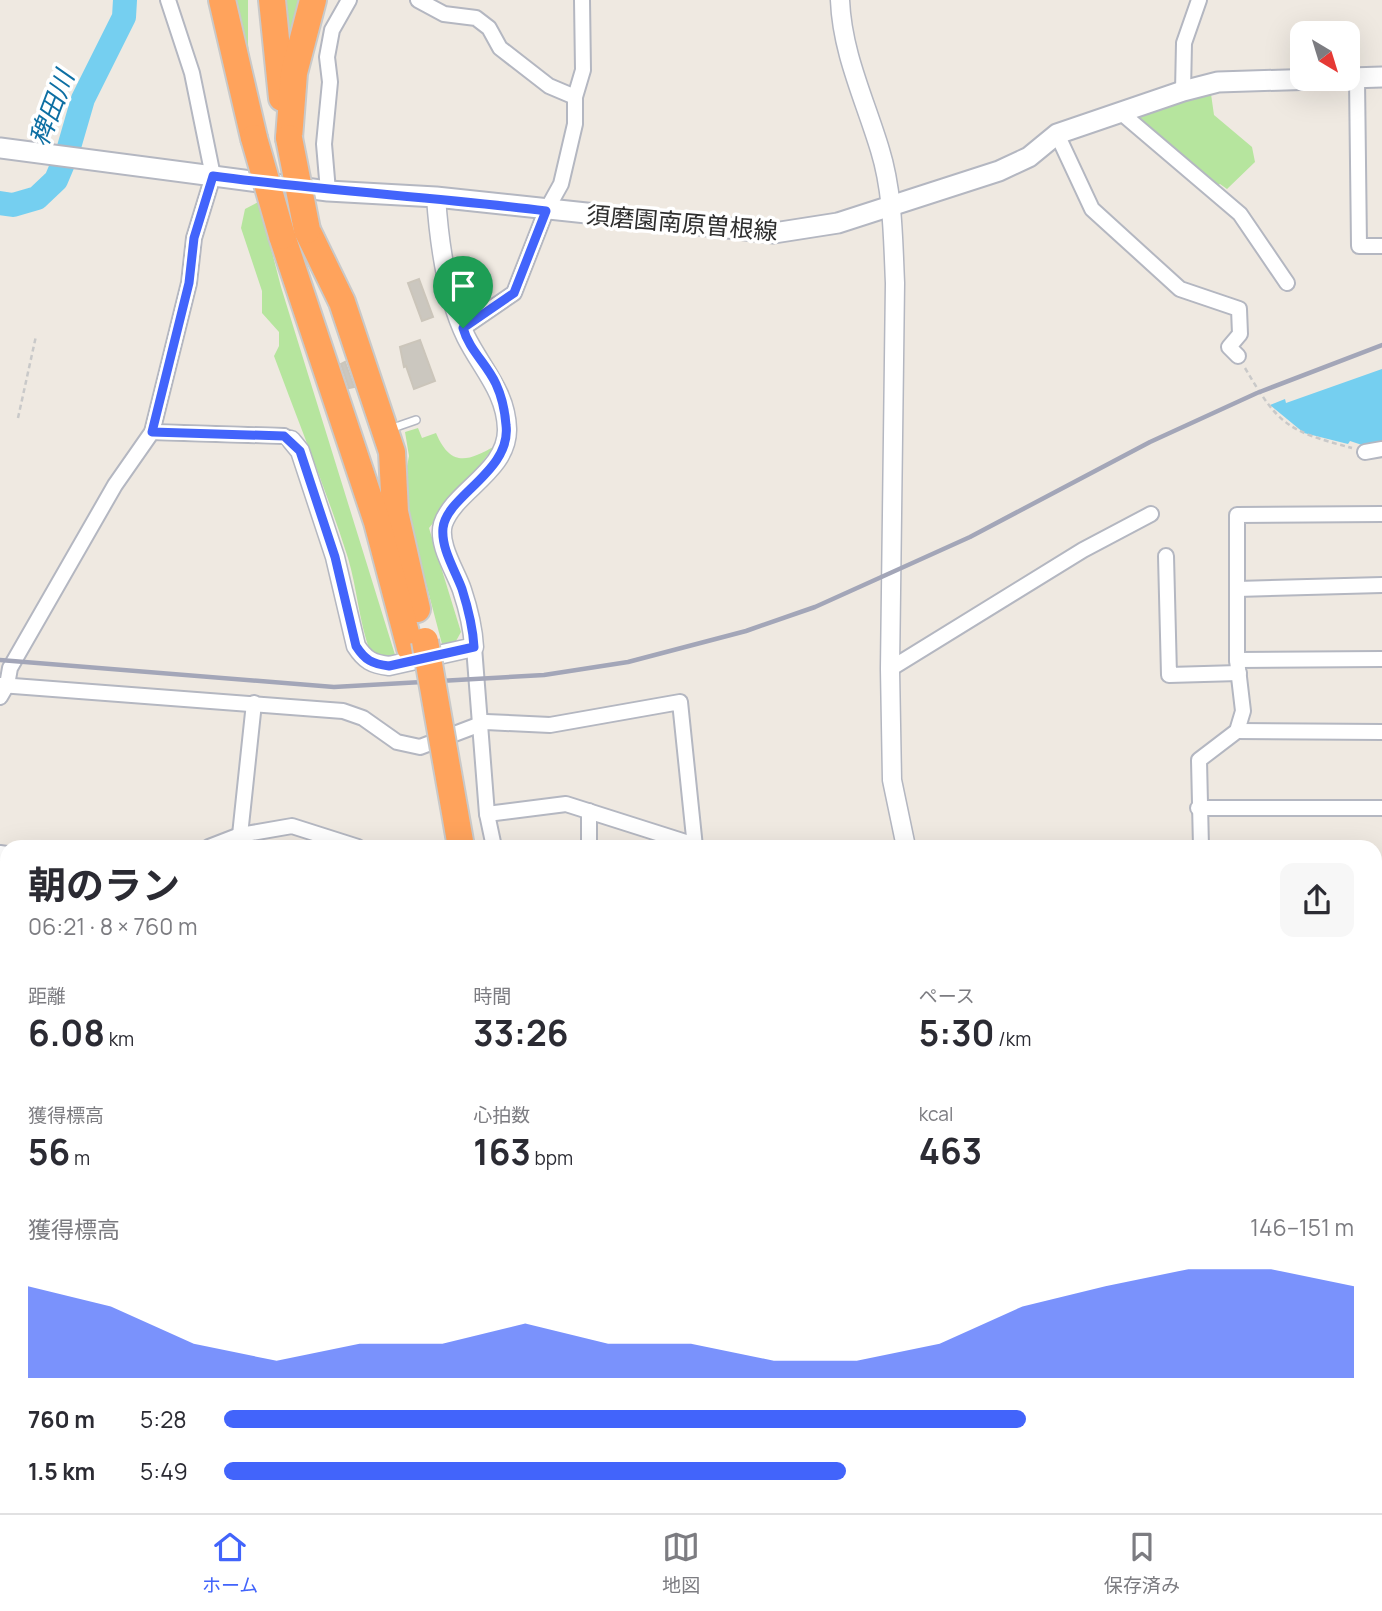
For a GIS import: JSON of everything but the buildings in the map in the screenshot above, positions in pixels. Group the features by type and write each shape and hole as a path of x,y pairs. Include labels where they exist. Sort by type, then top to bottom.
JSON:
{"highway":[{"path":"222,0 270,138 377,522 417,645 459,840"},
{"path":"254,0 270,138 295,233 342,302 392,453 395,512 445,840"},
{"path":"270,138 278,79 272,0"},
{"path":"270,138 294,73 313,0"}],"main road":[{"name":"須磨園南原曽根線","path":"1360,79 1382,77"},
{"name":"須磨園南原曽根線","path":"0,148 328,191 436,197 546,211 774,233 838,223 999,171 1029,157 1057,134 1183,91 1219,82 1290,80"}],"street":[{"path":"168,0 192,73 213,176 194,238 189,283 152,432 115,485 10,667 2,689 254,703 343,711 363,718 397,742 420,747 478,724 550,725 680,702 694,840"},
{"path":"328,191 324,144 330,82 327,57 332,30 349,0"},
{"path":"418,0 444,14 476,18 489,28 500,48 549,86 575,97"},
{"path":"463,328 514,293 546,211 561,184 575,124 575,97 583,70 582,0"},
{"path":"840,0 850,64 881,152 890,204 895,283 890,669 892,780 905,840"},
{"path":"1183,91 1184,43 1199,0"},
{"path":"1357,91 1359,246 1382,246"},
{"path":"1119,111 1240,214 1287,283"},
{"path":"1057,134 1092,209 1180,289 1239,309 1240,334 1229,347 1238,356"},
{"path":"436,197 441,255 463,328 477,357 495,383 507,430 504,450 443,524 443,537 462,590 473,632 478,673 478,724 486,773 487,814 493,840"},
{"path":"152,432 284,436 291,440 300,451 335,557 356,646 363,658 375,664 389,666 474,647"},
{"path":"1365,452 1382,449"},
{"path":"890,669 1083,550 1151,514"},
{"path":"1200,840 1199,760 1237,731 1243,711 1238,667 1237,515 1382,514"},
{"path":"1166,556 1169,675 1238,667 1382,659"},
{"path":"1237,589 1382,585"},
{"path":"240,835 254,703"},
{"path":"1237,731 1382,732"},
{"path":"487,814 566,804 677,840"},
{"path":"1198,808 1382,808"},
{"path":"589,811 589,840"},
{"path":"227,840 240,835 292,826 328,840"}],"lane":[{"path":"386,430 416,419"}],"path":[{"path":"18,418 36,335"},
{"path":"1238,356 1268,407 1287,424 1302,435 1365,452"}],"green space":[{"path":"231,0 248,0 248,44 256,117"},
{"path":"282,0 299,0 285,50"},
{"path":"1211,94 1214,115 1252,147 1255,162 1227,189 1220,184 1215,187 1137,116"},
{"path":"262,200 266,214 264,221 281,287 396,658 376,657 370,651 348,558 274,356 279,346 279,332 262,313 262,291 241,228 245,209"},
{"path":"418,428 422,438 436,433 448,452 461,458 477,455 495,446 429,528 461,632 456,641 442,644 402,492 409,456 405,432"}],"water":[{"path":"1382,369 1382,443 1365,446 1350,441 1348,444 1304,433 1270,405 1285,399 1286,403"}],"waterway":[{"name":"稗田川","path":"0,203 13,205 37,198 56,180 67,154 83,99 124,17 125,0"}],"railway":[{"path":"0,660 334,687 544,675 628,662 746,631 815,607 970,537 1150,442 1257,393 1382,345"}],"route":[{"path":"213,176 328,191 436,197 546,211 542,228 514,293 463,328 477,357 495,383 507,430 504,450 494,465 443,524 443,537 462,590 473,632 474,647 389,666 375,664 363,658 356,646 335,557 300,451 291,440 284,436 152,432 189,283 194,238 213,176"}]}
